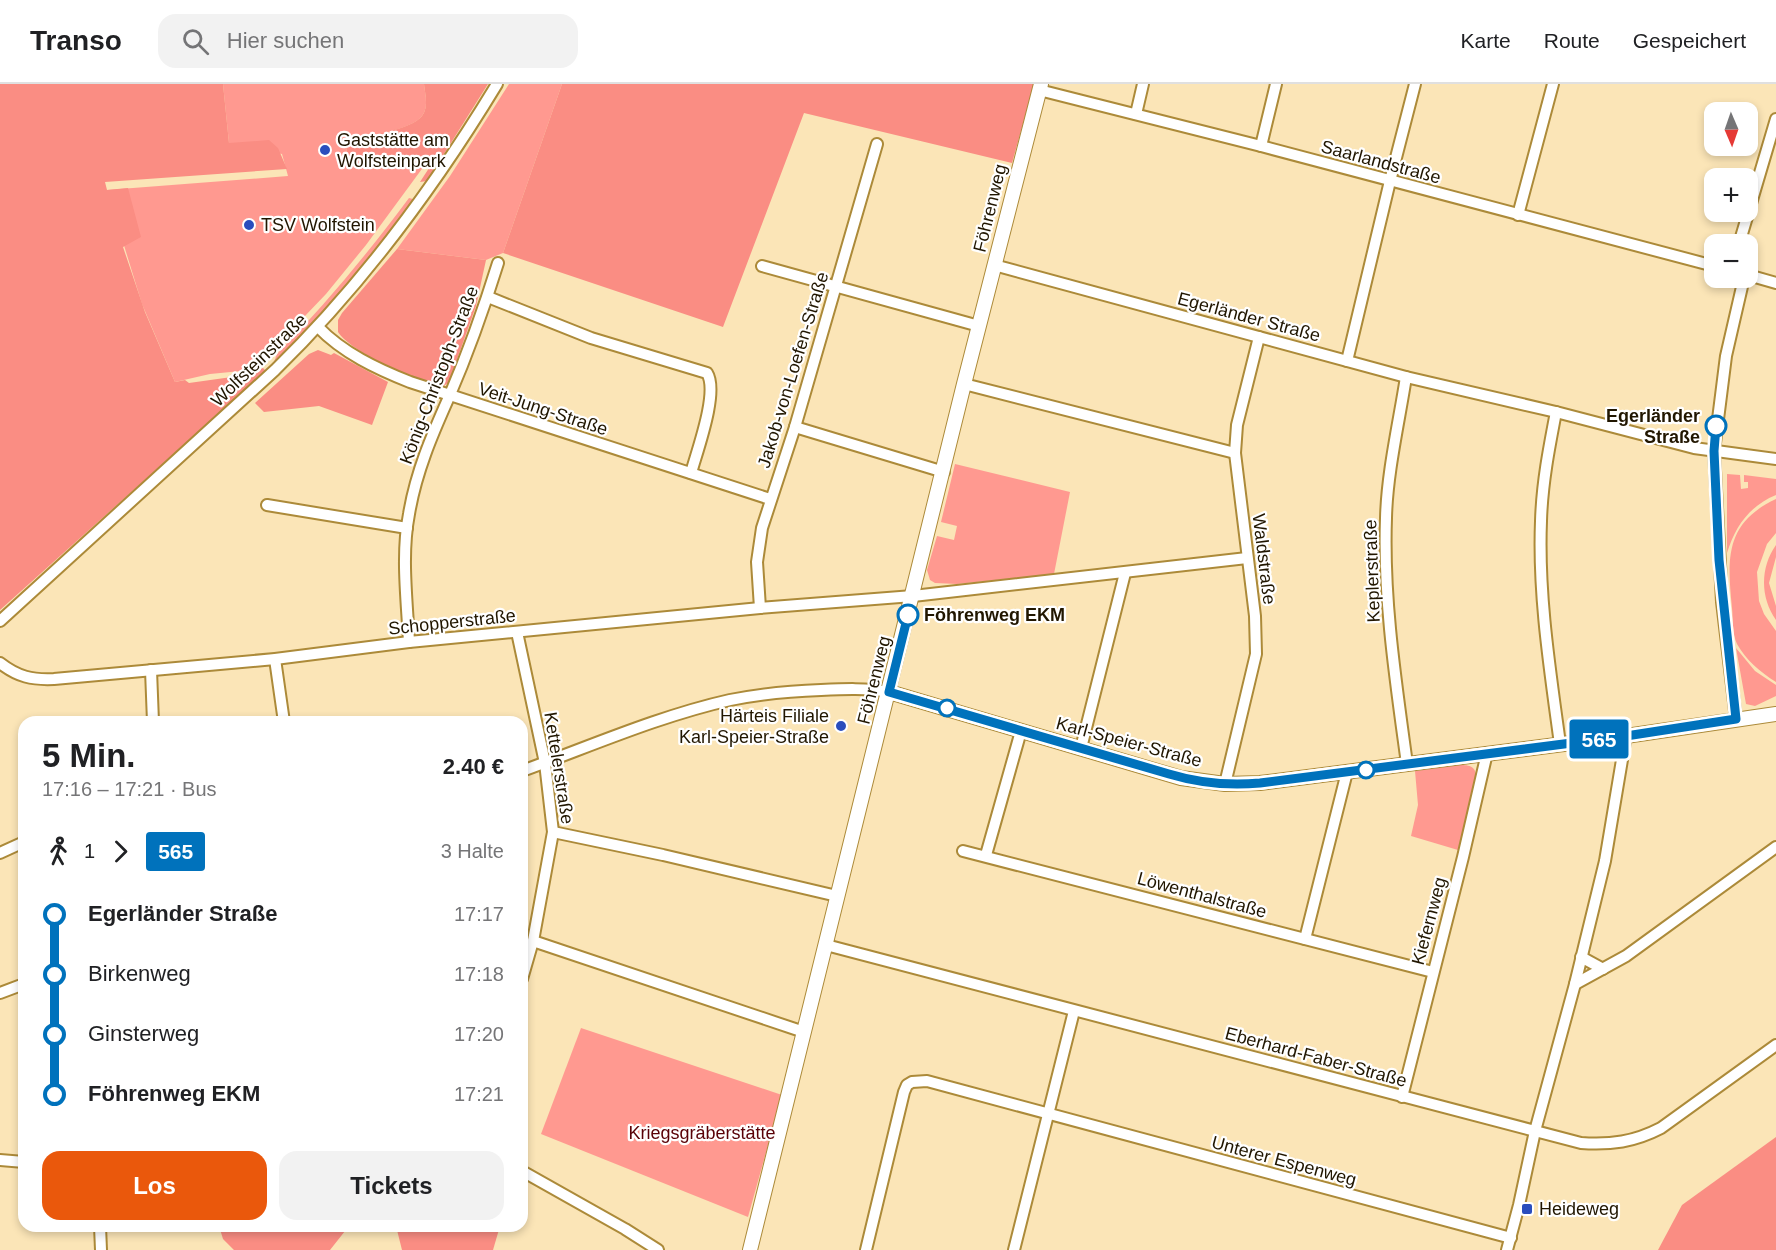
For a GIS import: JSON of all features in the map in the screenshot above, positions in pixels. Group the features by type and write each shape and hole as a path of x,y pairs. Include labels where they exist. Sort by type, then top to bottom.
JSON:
{"street":[{"name":"Wolfsteinstraße","path":"0,621 275,370 318,327 410,216 497,84"},
{"path":"1136,114 1143,84"},
{"path":"1261,146 1276,84"},
{"path":"1347,361 1389,181 1415,84"},
{"path":"1518,215 1553,84"},
{"name":"Saarlandstraße","path":"1040,87 1704,263"},
{"name":"Föhrenweg","path":"750,1250 964,384 1040,87"},
{"path":"1742,234 1776,119"},
{"name":"Jakob-von-Loefen-Straße","path":"760,608 757,582 758,545 770,499 795,427 877,144"},
{"name":"König-Christoph-Straße","path":"409,642 407,528 423,457 488,297 498,263"},
{"name":"Egerländer Straße","path":"994,265 1406,377 1556,412 1694,448 1776,459"},
{"path":"762,266 979,326"},
{"path":"1758,278 1776,283"},
{"path":"1736,719 1722,591 1714,451 1726,356 1742,288"},
{"path":"488,297 591,338 706,373 711,381 711,398 691,473"},
{"name":"Veit-Jung-Straße","path":"318,327 338,345 390,375 770,499"},
{"name":"Waldstraße","path":"1225,784 1256,654 1255,616 1235,453 1237,424 1259,337"},
{"name":"Keplerstraße","path":"1406,377 1387,503 1385,540 1396,683 1407,764"},
{"path":"964,384 1235,453"},
{"path":"1556,412 1544,485 1541,557 1544,611 1560,744"},
{"path":"795,427 944,472"},
{"path":"267,506 407,528"},
{"name":"Schopperstraße","path":"0,663 21,677 35,680 275,659 409,642 760,608 913,596 1247,558"},
{"path":"1081,748 1125,573"},
{"name":"Kettelerstraße","path":"516,632 545,762 553,832 528,958"},
{"path":"275,659 283,716"},
{"path":"152,670 153,716"},
{"name":"Karl-Speier-Straße","path":"528,769 697,708 731,700 797,691 856,689 889,692 1181,778 1225,784 1248,784 1347,772 1776,714"},
{"path":"987,855 1021,731"},
{"path":"1508,1250 1535,1131 1575,984 1605,861 1626,736"},
{"name":"Kiefernweg","path":"1402,1097 1478,797 1486,753"},
{"path":"1305,939 1347,772"},
{"path":"553,832 837,896"},
{"path":"0,853 18,845"},
{"path":"1575,984 1626,956 1776,847"},
{"name":"Löwenthalstraße","path":"963,850 1433,972"},
{"path":"533,941 804,1032"},
{"name":"Eberhard-Faber-Straße","path":"826,945 1581,1143 1603,1145 1635,1140 1661,1128 1776,1045"},
{"path":"1581,957 1603,969"},
{"path":"0,993 18,989"},
{"path":"1014,1250 1074,1011"},
{"name":"Unterer Espenweg","path":"866,1250 897,1114 908,1085 912,1082 927,1081 1511,1238"},
{"path":"0,1160 18,1162"},
{"path":"528,1174 658,1250"},
{"path":"100,1232 101,1250"}],"green space":[{"name":"TSV Wolfstein","path":"223,84 424,84 425,109 416,121 408,126 375,135 346,140 347,164 377,169 427,162 366,245 326,294 261,362 241,371 210,374 175,382 142,304 107,190 288,176 282,154 229,143"},
{"path":"509,84 562,84 503,253 486,260 397,249 450,176"},
{"path":"409,198 413,201 383,243 318,320 274,362 277,354 346,278"},
{"path":"955,464 1070,492 1054,574 957,584 935,583 930,580 927,570 937,536 954,540 957,526 941,522"},
{"path":"1727,474 1740,475 1741,489 1748,488 1748,482 1744,482 1744,475 1776,479 1776,495 1758,505 1744,518 1727,553"},
{"path":"1776,499 1776,533 1767,544 1757,572 1759,601 1764,614 1776,631 1776,682 1754,665 1735,640 1730,558 1738,531 1747,519"},
{"path":"1776,545 1776,557 1769,583 1776,606 1776,620 1767,602 1764,582 1767,563"},
{"path":"1736,648 1755,671 1776,685 1776,696 1755,706 1746,704"},
{"path":"1458,765 1473,768 1476,777 1458,850 1411,836 1418,805 1415,771"},
{"name":"Kriegsgräberstätte","path":"581,1028 782,1095 748,1217 541,1134"}],"shaded area":[{"path":"0,84 223,84 229,143 269,140 278,148 287,169 105,182 107,190 128,188 141,237 123,247 145,312 175,382 185,380 189,383 246,375 263,368 266,371 0,610"},
{"path":"424,84 488,84 427,181 420,182 431,165 427,162 377,169 347,164 346,139 398,129 422,116 426,105"},
{"path":"562,84 1034,84 1012,163 804,113 723,327 503,253"},
{"path":"397,249 486,260 476,306 449,382 444,386 419,381 371,358 356,349 338,332 338,320 342,313"},
{"path":"318,350 331,355 334,353 388,382 372,425 319,406 264,412 255,403 309,354"},
{"path":"1776,1137 1776,1250 1658,1250 1682,1205"},
{"path":"221,1232 344,1232 330,1250 234,1250 223,1239"},
{"path":"398,1232 498,1232 493,1250 402,1250"}],"bus line":[{"name":"565","path":"908,615 889,692 1181,778 1209,783 1235,785 1260,783 1626,736 1736,719 1719,560 1714,451 1716,426"}],"place":[{"name":"Gaststätte am Wolfsteinpark","path":"325,150"},
{"name":"TSV Wolfstein","path":"249,225"},
{"name":"Egerländer Straße","path":"1716,426"},
{"name":"Föhrenweg EKM","path":"908,615"},
{"name":"Härteis Filiale Karl-Speier-Straße","path":"841,726"},
{"name":"Heideweg","path":"1527,1209"}]}
